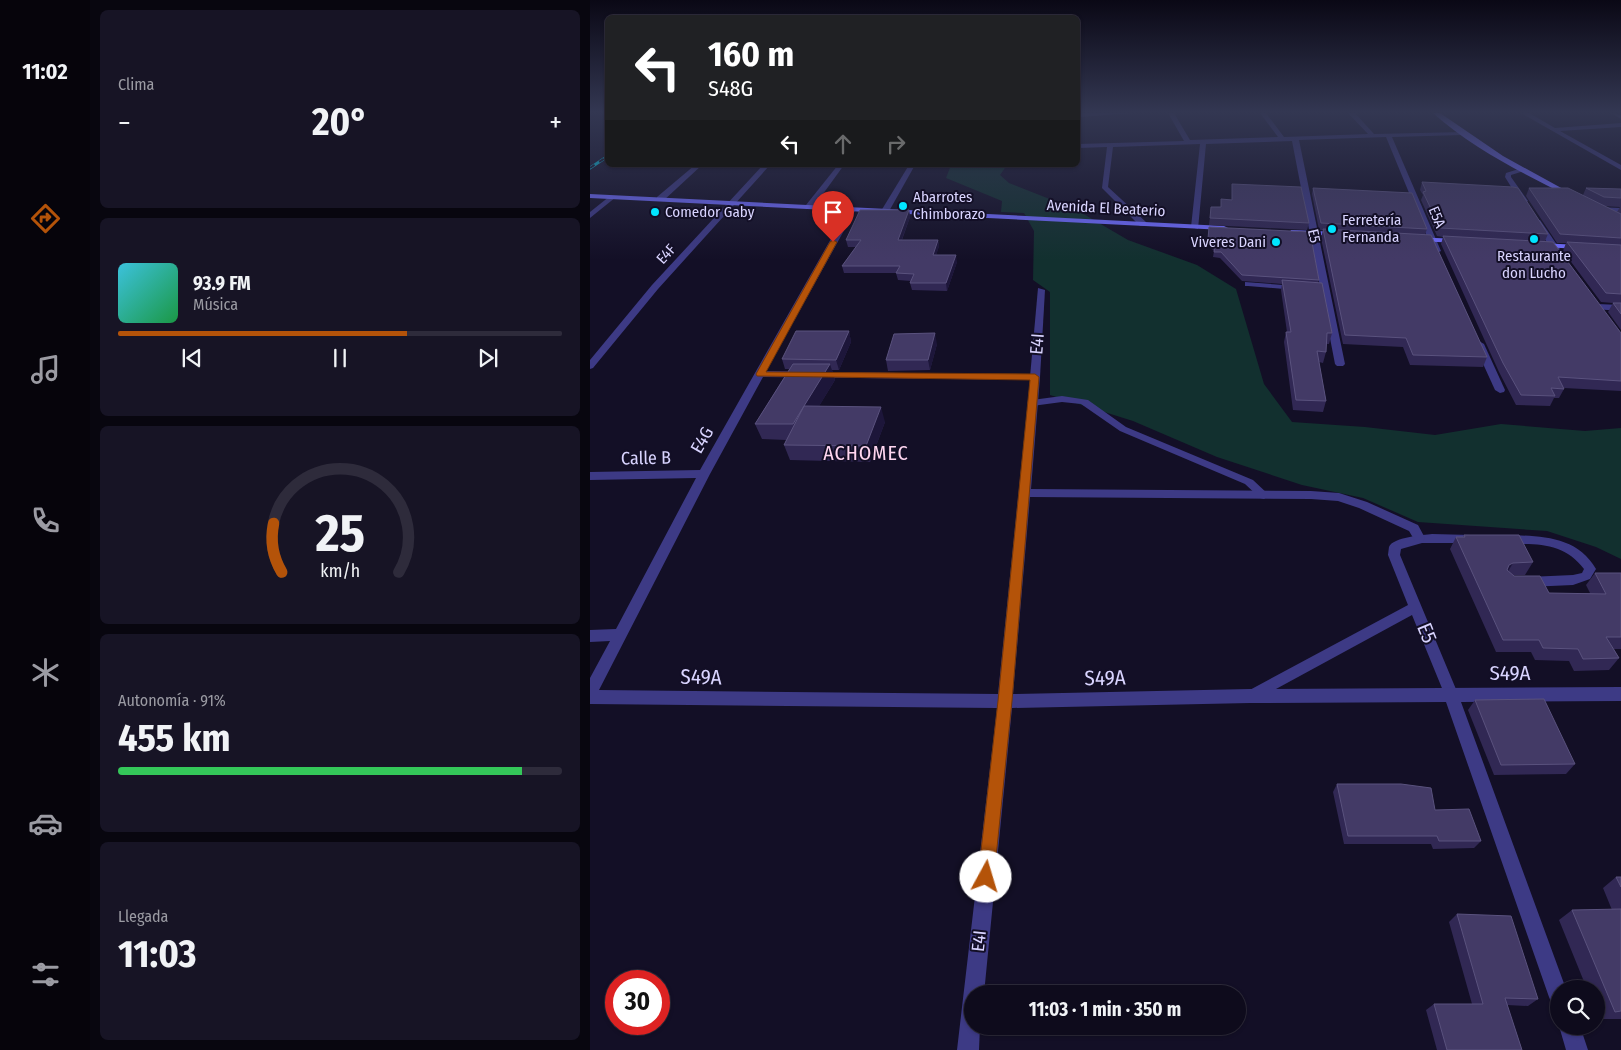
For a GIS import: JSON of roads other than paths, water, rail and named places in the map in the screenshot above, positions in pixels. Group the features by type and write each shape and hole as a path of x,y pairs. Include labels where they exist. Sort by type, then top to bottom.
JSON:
{"street":[{"path":"1107,162 1104,187 1143,224"},
{"path":"1195,227 1201,162"},
{"name":"E5","path":"1300,162 1340,364"},
{"name":"E5A","path":"1399,162 1440,257"},
{"path":"1509,162 1580,200"},
{"path":"660,199 697,167"},
{"name":"E4F","path":"590,366 655,287 765,167"},
{"path":"809,207 839,167"},
{"path":"885,211 911,167"},
{"path":"1522,170 1508,174 1508,177 1528,208"},
{"name":"Avenida El Beaterio","path":"590,196 1234,229"},
{"path":"590,216 612,197"},
{"path":"1589,205 1613,217"},
{"name":"E4G","path":"590,692 704,474 852,209"},
{"path":"1597,209 1621,210"},
{"path":"1533,216 1564,261"},
{"path":"1284,232 1343,235"},
{"path":"1412,238 1469,241"},
{"path":"1535,245 1592,248"},
{"path":"1597,306 1621,308"},
{"path":"1476,337 1500,390"},
{"path":"760,374 1035,377"},
{"name":"E4I","path":"975,985 1005,701 1035,377"},
{"name":"Calle B","path":"590,476 704,474"},
{"path":"1024,493 1264,494 1340,497 1363,505 1414,528 1419,538"},
{"path":"590,636 621,635"},
{"name":"E5","path":"1451,694 1553,980"},
{"name":"S49A","path":"590,697 1005,701 1250,696 1621,694"},
{"path":"968,1050 969,1035"},
{"path":"1572,1035 1577,1050"}],"lane":[{"path":"1248,284 1306,288"},
{"path":"1315,289 1325,290"},
{"name":"E4I","path":"1035,377 1041,290"},
{"path":"1032,403 1073,399 1090,404 1107,419 1123,429 1249,482 1264,494"},
{"name":"E5","path":"1451,694 1394,555 1395,547 1404,542 1419,538 1542,540 1557,542 1582,557 1590,569 1586,576 1573,580 1517,582"},
{"path":"1250,696 1416,607"}],"railway":[{"path":"590,168 599,162"}],"place":[{"name":"Abarrotes Chimborazo","path":"903,206"},
{"name":"Comedor Gaby","path":"655,212"},
{"name":"Ferretería Fernanda","path":"1332,229"},
{"name":"Restaurante don Lucho","path":"1534,239"},
{"name":"Viveres Dani","path":"1276,242"}],"district":[{"name":"ACHOMEC","path":"866,453"}]}
